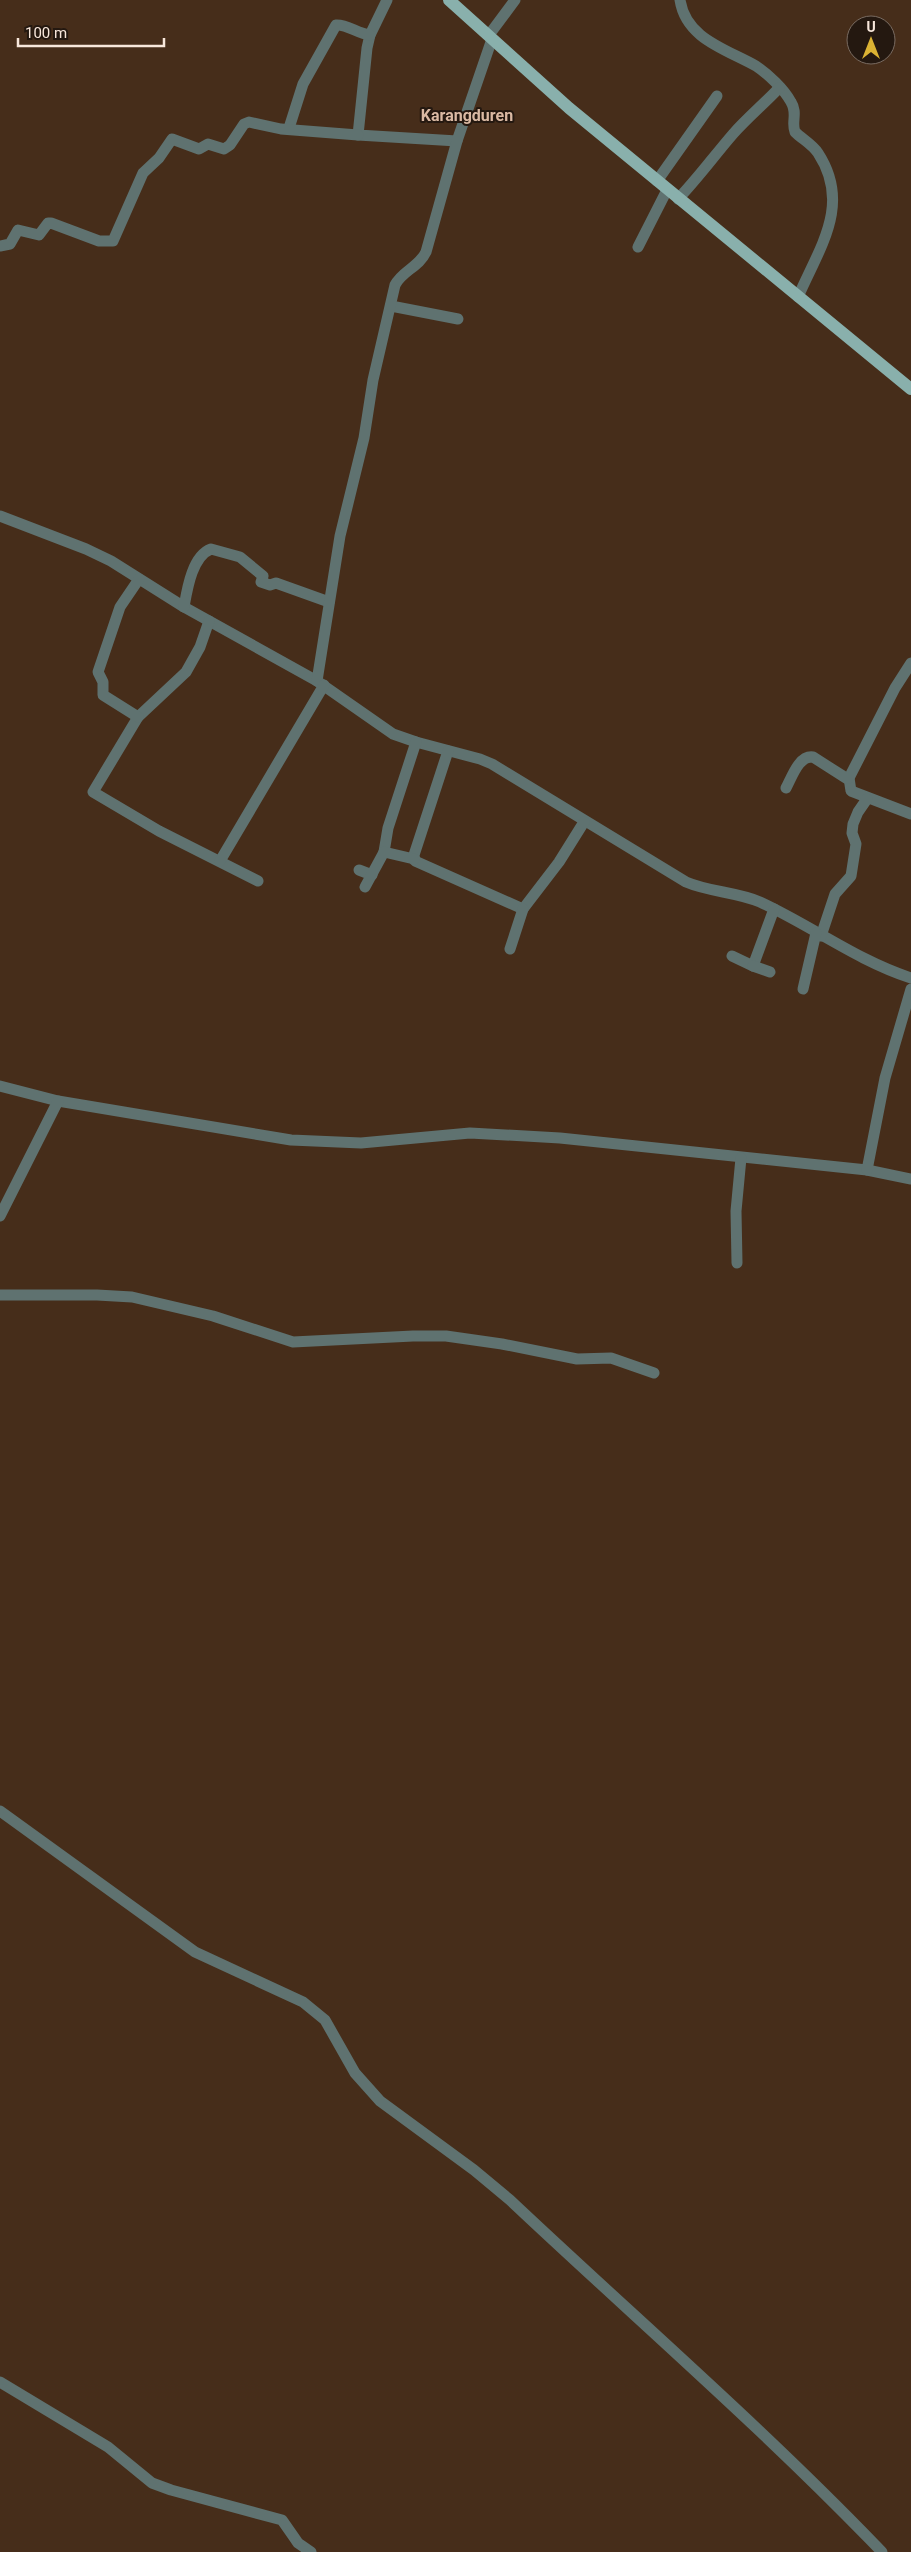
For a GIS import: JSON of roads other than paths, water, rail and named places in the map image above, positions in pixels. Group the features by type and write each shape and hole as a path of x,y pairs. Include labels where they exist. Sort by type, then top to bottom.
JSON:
{"main road":[{"path":"449,0 569,108 911,389"}],"street":[{"path":"358,134 370,35 387,0"},
{"path":"220,861 320,683 329,602 340,536 397,281 420,262 426,252 457,141 491,37 515,0"},
{"path":"680,0 686,17 699,35 757,67 775,92 794,108 795,132 814,148 823,164 834,201 830,221 798,298"},
{"path":"289,128 303,84 336,26 342,25 359,34 370,35"},
{"path":"678,198 701,175 743,124 775,92"},
{"path":"638,247 662,185 717,96"},
{"path":"0,246 10,244 18,230 39,235 52,223 99,241 113,241 143,173 159,158 172,139 199,149 208,144 224,149 230,145 246,122 289,128 457,141"},
{"path":"391,306 458,319"},
{"path":"0,516 86,548 184,607 320,683 381,727 416,742 492,764 530,785 584,822 686,882 756,901 774,909 858,957 911,978"},
{"path":"184,607 194,570 202,556 211,549 240,557 253,570 263,576 261,582 270,585 276,583 329,602"},
{"path":"138,717 103,695 103,682 98,672 120,606 139,579"},
{"path":"209,621 200,647 186,672 138,717 94,792 159,831 258,881"},
{"path":"911,663 895,688 849,778 851,792 911,814"},
{"path":"365,887 384,852 388,828 416,742"},
{"path":"414,859 448,751"},
{"path":"786,788 802,760 808,757 813,757 849,778"},
{"path":"803,989 818,935 835,894 851,876 856,844 852,833 853,824 858,812 867,799"},
{"path":"510,949 523,909 559,862 584,822"},
{"path":"384,852 414,859 523,909"},
{"path":"359,870 372,875"},
{"path":"753,966 774,909"},
{"path":"732,956 770,972"},
{"path":"867,1170 885,1078 911,989"},
{"path":"0,1086 58,1101 191,1122 219,1130 291,1140 356,1143 470,1132 569,1139 867,1170 911,1179"},
{"path":"0,1216 58,1101"},
{"path":"737,1263 736,1211 742,1158"},
{"path":"0,1295 132,1297 213,1316 293,1342 446,1336 502,1344 578,1359 611,1358 654,1373"},
{"path":"0,1811 196,1952 303,2002 317,2011 325,2020 355,2074 380,2101 474,2170 510,2200 614,2299 736,2408 826,2493 882,2552"},
{"path":"0,2382 108,2446 135,2471 152,2483 217,2504 258,2512 282,2520 298,2543 311,2552"}],"district":[{"name":"Karangduren","path":"467,115"}]}
